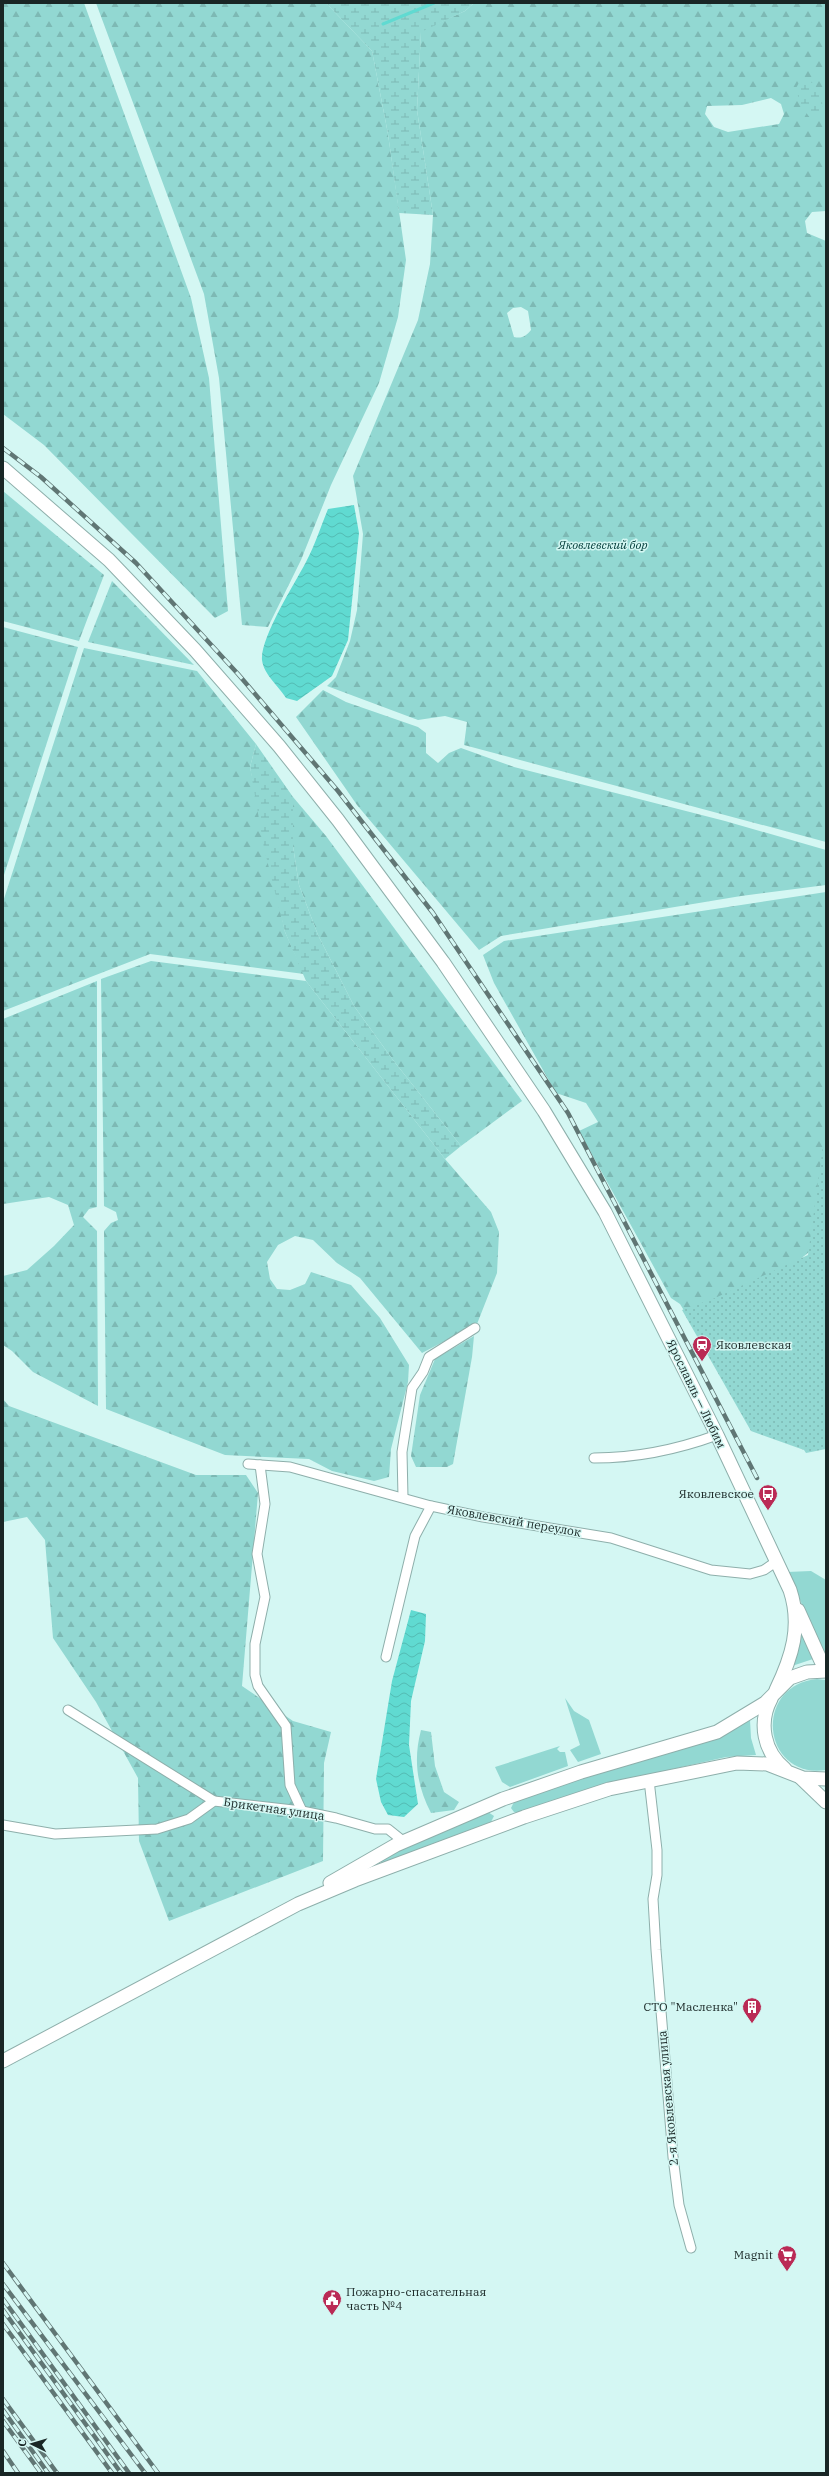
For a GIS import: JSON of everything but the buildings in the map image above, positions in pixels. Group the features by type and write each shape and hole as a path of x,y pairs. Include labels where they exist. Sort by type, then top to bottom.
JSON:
{"main road":[{"name":"Ярославль — Любим","path":"3,468 109,560 195,650 278,746 338,820 443,962 544,1111 605,1212 717,1435 790,1590 795,1612 796,1630 790,1657 765,1714 764,1735 772,1754 793,1774"},
{"path":"790,1590 818,1656 826,1667"},
{"path":"3,2061 281,1913 403,1841 524,1792 607,1764 717,1732 747,1716 798,1675 808,1672 826,1671"},
{"path":"281,1913 338,1886 495,1827 584,1796 649,1780 745,1763 767,1764 793,1774 812,1779 826,1779"},
{"path":"793,1774 812,1787 826,1802"}],"street":[{"path":"403,1497 402,1452 412,1388 423,1372 429,1357 475,1328"},
{"path":"594,1458 643,1456 687,1446 717,1435"},
{"name":"Яковлевский переулок","path":"248,1464 290,1467 403,1497 431,1506 483,1517 611,1538 711,1570 750,1574 764,1570 777,1561"},
{"path":"260,1465 264,1504 257,1554 265,1597 255,1644 255,1675 258,1686 286,1726 290,1785 302,1811"},
{"path":"386,1657 415,1536 431,1506"},
{"path":"68,1710 214,1801"},
{"name":"2-я Яковлевская улица","path":"649,1780 657,1850 657,1875 653,1899 655,1942 672,2149 679,2205 691,2248"},
{"name":"Брикетная улица","path":"3,1825 55,1834 157,1829 189,1819 214,1801 302,1811 375,1829 388,1829 403,1841"}],"green space":[{"path":"3,3 84,3 191,298 209,378 228,611 215,618 44,445 3,414"},
{"path":"96,3 326,3 372,51 388,134 406,260 398,317 379,383 331,485 301,560 268,627 242,625 219,378 204,294"},
{"path":"326,3 474,3 465,11 421,32 417,110 433,215 399,213 388,134 372,51"},
{"name":"Яковлевский бор","path":"474,3 826,3 826,211 812,212 805,221 807,233 826,241 826,842 464,745 467,722 445,716 418,720 327,686 336,677 350,641 357,610 363,534 353,476 418,320 430,264 433,215 417,110 421,31 465,11","holes":["771,98 781,104 784,114 779,124 728,132 714,127 705,114 707,106 742,105","521,307 528,311 531,330 519,338 514,337 507,313 513,308"]},
{"path":"803,76 813,84 820,95 822,108 818,119 810,118 800,104 796,88"},
{"path":"3,491 104,575 79,641 3,621"},
{"path":"112,581 194,665 88,642"},
{"path":"3,627 78,647 3,878"},
{"path":"84,648 197,671 256,744 250,767 285,932 304,974 150,954 3,1011 3,902"},
{"path":"323,690 346,702 418,727 426,733 426,753 438,763 449,753 461,748 514,767 725,821 826,850 826,885 741,896 501,936 479,950 357,805 296,717"},
{"path":"256,744 293,797 293,846 299,885 318,935 354,1006 393,1060 461,1146 445,1159 306,981 285,932 264,848 250,767"},
{"path":"293,797 326,836 522,1101 461,1146 393,1060 354,1006 318,935 299,885 293,846"},
{"path":"826,892 826,1223 809,1252 702,1340 680,1304 671,1298 579,1131 598,1122 586,1103 556,1093 494,983 483,955 504,941"},
{"path":"151,961 306,981 445,1159 491,1212 499,1232 497,1273 477,1324 422,1353 360,1278 337,1263 313,1240 295,1236 278,1245 267,1262 270,1279 277,1289 290,1290 305,1284 311,1272 351,1285 380,1318 409,1365 408,1382 391,1449 389,1477 374,1481 332,1471 309,1459 225,1455 106,1409 104,1231 111,1223 118,1220 116,1212 104,1206 101,979"},
{"path":"97,981 97,1207 89,1209 83,1217 97,1231 98,1406 33,1372 12,1351 3,1345 3,1276 27,1270 54,1246 74,1225 68,1205 49,1197 3,1204 3,1019"},
{"path":"826,1123 826,1449 806,1453 804,1450 751,1431 682,1310 715,1298 808,1255"},
{"path":"474,1336 472,1357 453,1464 447,1467 416,1467 411,1456 420,1395 435,1359"},
{"path":"3,1399 9,1406 196,1475 246,1475 258,1493 242,1686 293,1721 331,1732 324,1763 323,1861 169,1921 139,1841 138,1778 96,1702 53,1638 45,1540 27,1517 3,1522"},
{"path":"811,1571 826,1580 826,1656 787,1572"},
{"path":"801,1632 813,1659 792,1666"},
{"path":"817,1679 826,1680 826,1770 805,1769 789,1761 778,1747 773,1731 774,1714 782,1698 796,1685"},
{"path":"565,1698 574,1711 589,1720 601,1754 578,1762 570,1750 580,1745"},
{"path":"750,1720 751,1738 756,1755 726,1757 633,1778 520,1813 514,1812 511,1808 514,1802 568,1782 729,1732"},
{"path":"421,1730 431,1732 435,1766 444,1792 459,1802 454,1810 431,1813 426,1803 422,1793 417,1762 417,1752"},
{"path":"560,1746 557,1749 560,1752 565,1752 568,1766 510,1787 502,1782 495,1767"},
{"path":"488,1812 494,1816 491,1822 382,1864 380,1859 389,1854"}],"water":[{"path":"354,505 359,533 348,640 332,676 297,701 286,698 268,675 263,665 263,650 266,638 309,556 328,509"},
{"path":"411,1610 426,1614 425,1641 411,1701 409,1745 418,1804 404,1817 388,1815 381,1802 376,1779 392,1681"}],"waterway":[{"path":"383,24 434,3"}],"railway":[{"path":"3,448 41,477 136,563 238,674 338,791 433,913 568,1113 757,1478"},
{"path":"3,2263 158,2473"},
{"path":"3,2284 145,2473"},
{"path":"3,2299 129,2473"},
{"path":"3,2310 121,2473"},
{"path":"3,2324 112,2473"},
{"path":"3,2399 57,2473"},
{"path":"3,2410 48,2473"},
{"path":"3,2421 41,2473"},
{"path":"3,2451 18,2473"}],"place":[{"name":"Яковлевская","path":"702,1362"},
{"name":"Яковлевское","path":"768,1511"},
{"name":"СТО \"Масленка\"","path":"752,2024"},
{"name":"Magnit","path":"787,2272"},
{"name":"Пожарно-спасательная часть №4","path":"332,2316"}]}
